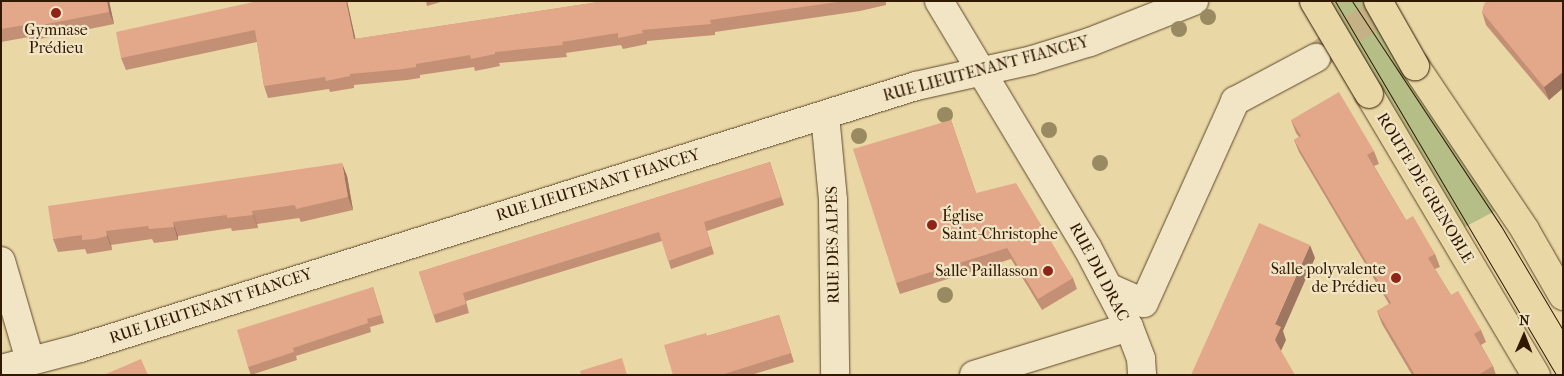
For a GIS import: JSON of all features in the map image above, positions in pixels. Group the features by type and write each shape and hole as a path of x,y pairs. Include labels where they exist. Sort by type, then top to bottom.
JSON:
{"main road":[{"name":"ROUTE DE GRENOBLE","path":"1314,1 1536,375"},
{"path":"1378,1 1415,66 1524,230 1563,296"}],"street":[{"name":"RUE DU DRAC","path":"939,1 1108,287 1129,327 1141,359 1142,375"},
{"name":"RUE LIEUTENANT FIANCEY","path":"1,368 48,363 916,86 982,72 1090,42 1194,1"},
{"path":"1108,287 1144,303 1235,102 1316,58"},
{"name":"RUE DES ALPES","path":"825,115 833,200 835,375"},
{"path":"1,261 48,363"},
{"path":"974,375 1129,327"}],"green space":[{"path":"1325,1 1367,1 1499,209 1461,229"}],"building":[{"path":"1,1 107,1 109,12 26,28 25,25 1,29"},
{"path":"258,1 346,1 354,39 605,1 845,1 710,20 711,24 642,30 643,33 618,38 618,33 562,42 563,45 495,52 495,54 471,59 470,55 416,64 416,67 350,74 350,76 326,81 325,77 264,86 255,30 121,58 116,32"},
{"path":"1487,1 1563,1 1563,72 1544,87 1482,12"},
{"path":"1339,92 1374,151 1367,155 1406,220 1413,216 1435,254 1428,258 1451,295 1458,291 1481,330 1474,334 1493,366 1478,375 1415,375 1377,311 1391,303 1294,140 1301,136 1291,120"},
{"name":"Église Saint-Christophe","path":"951,120 976,193 1016,183 1073,278 1038,299 1007,248 896,283 853,149"},
{"path":"770,162 781,197 704,222 711,246 668,261 659,232 463,293 466,304 433,315 419,272"},
{"path":"342,163 348,197 296,209 295,205 252,211 253,215 227,218 227,215 173,222 174,227 149,229 148,226 106,231 107,236 95,239 82,240 82,235 53,239 48,206"},
{"path":"1259,223 1310,245 1275,324 1281,327 1275,340 1295,375 1191,375"},
{"path":"373,287 381,315 367,319 368,323 293,348 294,352 248,367 237,330"},
{"path":"779,315 791,353 721,375 673,375 664,345 706,333 707,336"},
{"path":"622,358 627,375 581,375 580,371"},
{"path":"141,359 148,375 106,375 106,374"}],"tunnel":[{"path":"1319,55 1392,1"}],"tram line":[{"path":"1335,1 1556,375"},
{"path":"1352,1 1501,226 1563,330"}],"place":[{"name":"Gymnase Prédieu","path":"56,13"},
{"name":"Église Saint-Christophe","path":"932,225"},
{"name":"Salle Paillasson","path":"1048,271"},
{"name":"Salle polyvalente de Prédieu","path":"1396,278"}]}
